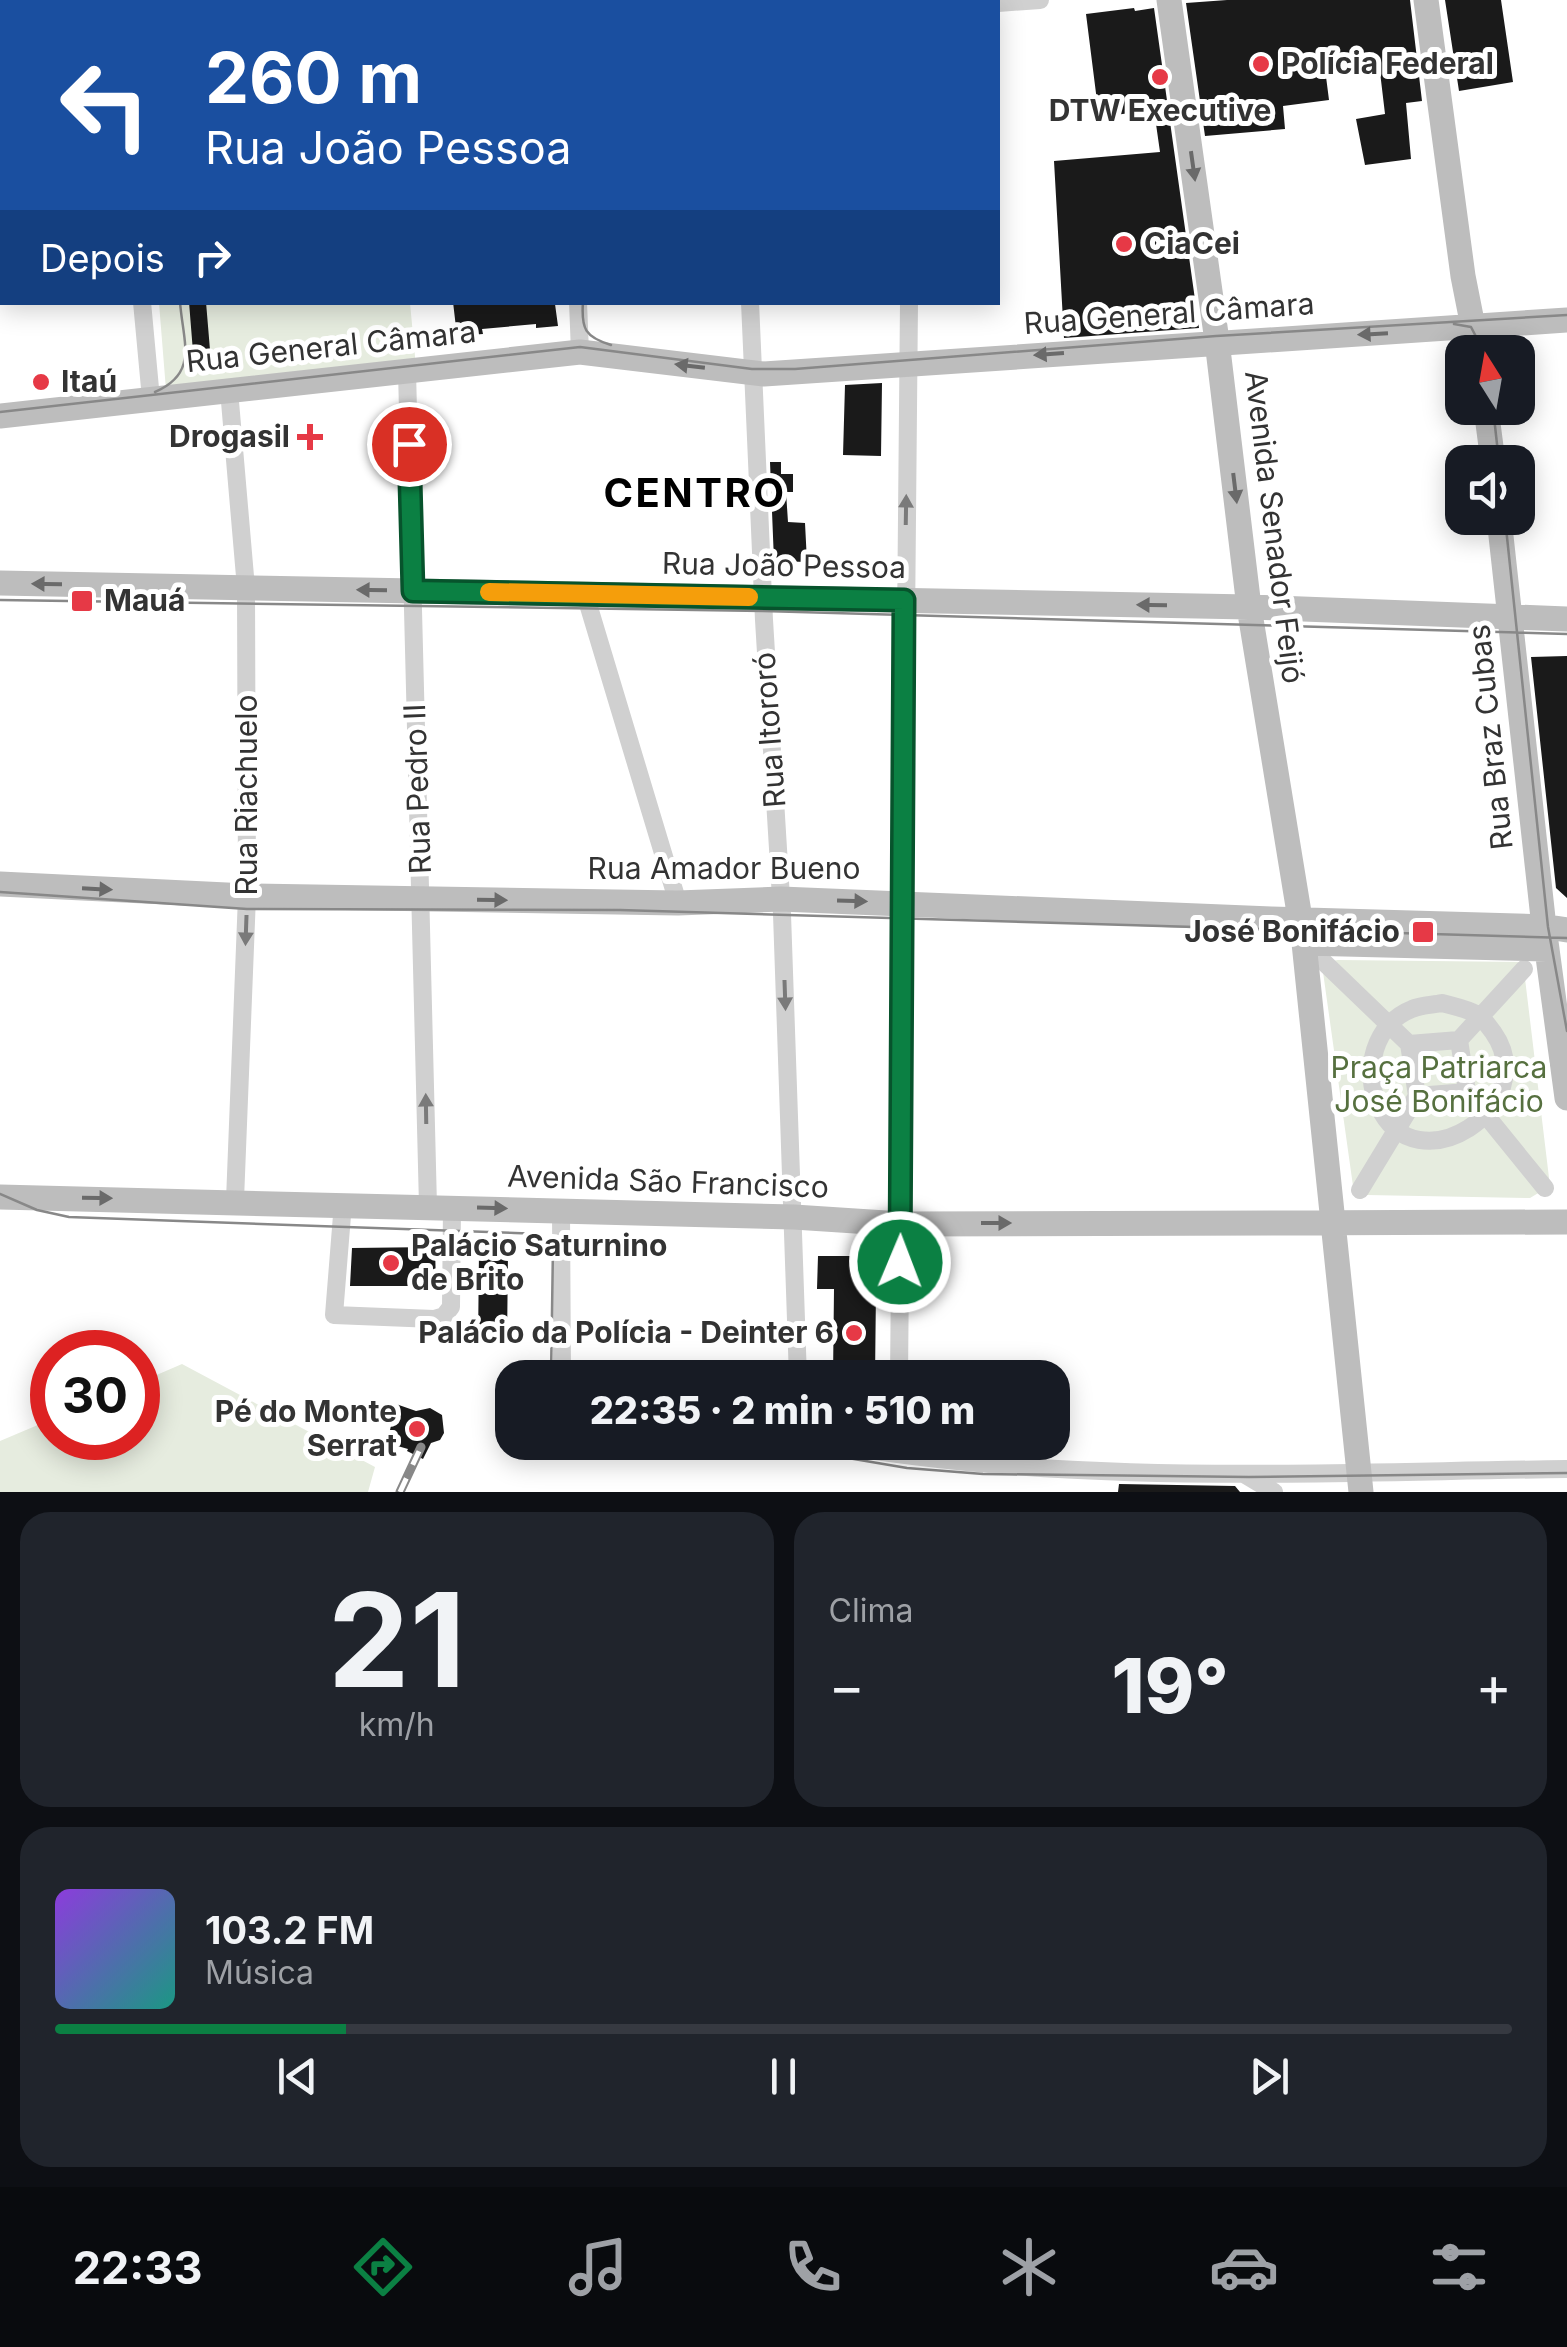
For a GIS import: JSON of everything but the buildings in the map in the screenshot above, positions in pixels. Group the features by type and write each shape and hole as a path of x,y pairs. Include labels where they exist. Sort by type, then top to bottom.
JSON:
{"street":[{"path":"1000,3 1040,0"},
{"name":"Avenida Senador Feijó","path":"1169,0 1249,607 1302,932"},
{"path":"1426,0 1473,335"},
{"path":"142,305 151,400"},
{"path":"578,305 580,352"},
{"name":"Rua Itororó","path":"750,305 781,899 798,1360"},
{"path":"898,1360 909,305"},
{"name":"Rua General Câmara","path":"0,416 580,352 752,374 1567,320"},
{"name":"Rua Pedro II","path":"343,1204 334,1316 444,1316 451,1306 440,1206 421,899 407,371"},
{"name":"Rua Riachuelo","path":"229,390 246,588 248,896 235,1200"},
{"name":"Rua Braz Cubas","path":"1501,535 1552,936"},
{"name":"Rua João Pessoa","path":"0,583 1249,607 1567,618"},
{"path":"585,594 678,903"},
{"name":"Rua Amador Bueno","path":"0,884 248,896 903,903 1302,932"},
{"path":"1302,932 1552,936 1567,1098"},
{"path":"1302,932 1409,1044 1417,1096 1360,1190"},
{"path":"1302,932 1360,1482"},
{"path":"1409,1044 1459,1040 1524,969"},
{"path":"1442,1002 1481,1016 1502,1045 1506,1080 1486,1116 1455,1137 1420,1142 1397,1130 1379,1107 1370,1073 1378,1038 1390,1025 1410,1010 1442,1002"},
{"path":"1459,1040 1467,1092 1545,1188"},
{"path":"1417,1096 1467,1092"},
{"name":"Avenida São Francisco","path":"0,1196 794,1217 901,1224 1335,1222"},
{"path":"561,1212 562,1360"},
{"path":"1335,1222 1567,1222"},
{"path":"934,1460 1360,1482 1567,1469"},
{"path":"1243,1474 1272,1491"}],"green space":[{"path":"159,305 410,305 416,367 166,390"},
{"name":"Praça Patriarca José Bonifácio","path":"1327,962 1523,962 1550,1186 1530,1198 1367,1195 1353,1186 1323,972"},
{"path":"182,1364 375,1467 368,1492 0,1492 0,1441 30,1428 30,1460 160,1460 160,1374"}],"tram line":[{"path":"155,392 178,376 183,366 180,305"},
{"path":"583,305 586,331 611,345"},
{"path":"0,412 580,347 752,369 795,369 1216,336 1567,315"},
{"path":"1454,324 1471,327 1475,335"},
{"path":"1495,425 1497,445"},
{"path":"1507,535 1548,927 1567,1031"},
{"path":"0,600 763,611 1567,634"},
{"path":"0,892 247,909 620,910 1567,938"},
{"path":"0,1194 37,1210 69,1217 542,1234 553,1246 551,1360"},
{"path":"860,1460 983,1474 1249,1477 1567,1473"}],"railway":[{"path":"400,1492 421,1447"}],"slow traffic":[{"path":"489,592 749,597"}],"place":[{"name":"Polícia Federal","path":"1261,64"},
{"name":"DTW Executive","path":"1160,77"},
{"name":"CiaCei","path":"1124,244"},
{"name":"Itaú","path":"41,382"},
{"name":"Drogasil","path":"310,437"},
{"name":"Mauá","path":"82,601"},
{"name":"José Bonifácio","path":"1423,932"},
{"name":"Palácio Saturnino de Brito","path":"391,1263"},
{"name":"Palácio da Polícia - Deinter 6","path":"854,1333"},
{"name":"Pé do Monte Serrat","path":"417,1429"}],"district":[{"name":"CENTRO","path":"695,493"}],"route":[{"path":"409,444 413,591 904,600 900,1262"}]}
